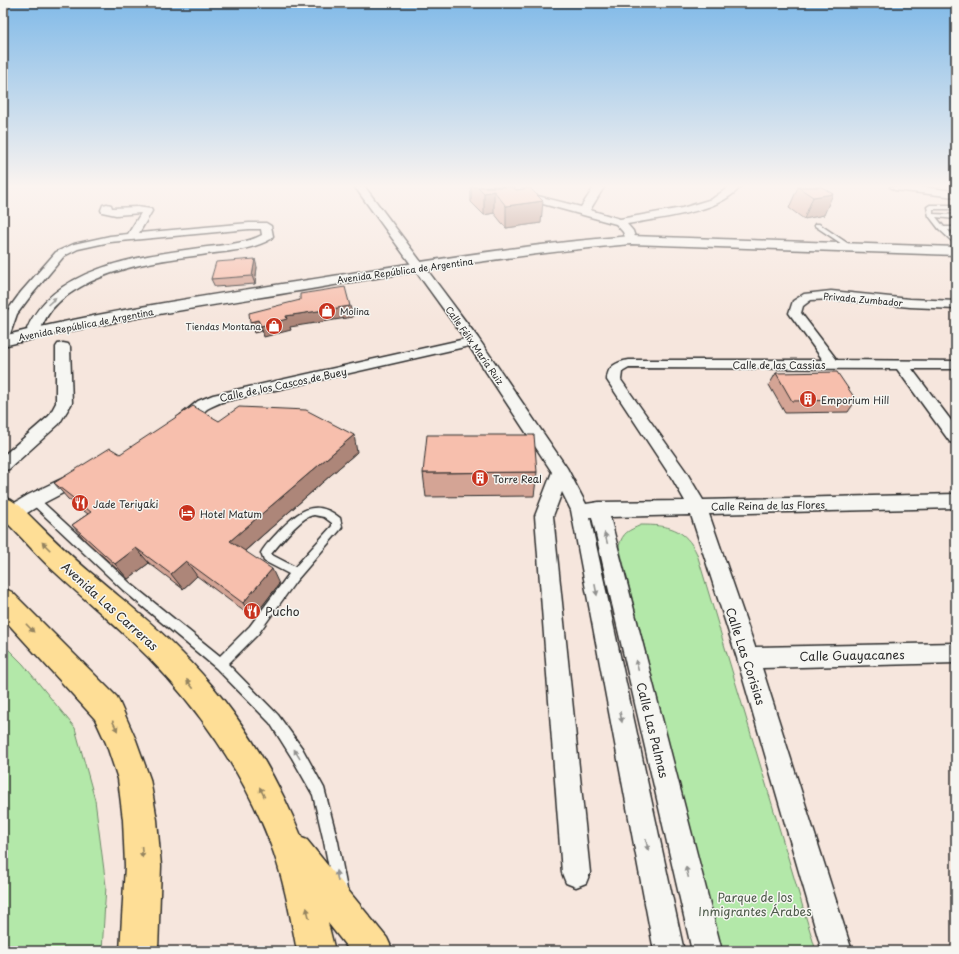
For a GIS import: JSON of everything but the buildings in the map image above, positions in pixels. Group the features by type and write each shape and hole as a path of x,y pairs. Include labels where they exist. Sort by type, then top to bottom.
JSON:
{"main road":[{"name":"Avenida República de Argentina","path":"3,342 36,333 99,320 419,268 579,245 631,240 850,247 955,243"},
{"name":"Avenida Las Carreras","path":"13,509 72,572 136,626 183,674 220,723 251,769 286,840 304,895 316,951"},
{"path":"3,600 106,708 121,740 134,779 140,820 143,866 139,951"},
{"path":"286,840 374,951"}],"street":[{"path":"132,236 135,232"},
{"path":"3,334 12,314 25,295 60,254 84,243 132,236 188,232"},
{"path":"36,333 34,329 38,316 48,304 76,282 92,275 130,262 155,257 234,248 256,243 265,240 269,235 269,232"},
{"name":"Calle Félix María Ruiz","path":"392,232 473,342 561,472 589,510"},
{"path":"628,232 631,240"},
{"name":"Privada Zumbador","path":"833,364 795,313 797,304 808,297 831,295 910,303 956,305"},
{"name":"Calle de los Cascos de Buey","path":"170,431 177,428 203,405 218,398 473,342"},
{"path":"3,465 54,420 64,403 63,347"},
{"name":"Calle de las Cassias","path":"614,380 613,374 617,368 629,364 956,365"},
{"path":"901,365 956,438"},
{"name":"Calle Las Corisias","path":"614,380 679,474 697,506 748,658 837,951"},
{"path":"13,509 88,471"},
{"path":"561,472 544,516 576,873"},
{"name":"Calle Reina de las Flores","path":"589,510 697,506 956,501"},
{"path":"589,510 669,951"},
{"name":"Calle Las Palmas","path":"589,510 707,951"},
{"name":"Calle Guayacanes","path":"748,658 956,653"}],"lane":[{"path":"826,232 850,247"},
{"path":"944,232 955,243"},
{"path":"13,509 127,586 220,664 274,720 312,778 319,793 332,842 344,915"},
{"path":"220,664 254,630 297,573 337,527 337,521 334,518 316,511 305,513 266,553 268,558 297,573"}],"green space":[{"name":"Parque de los Inmigrantes Árabes","path":"641,525 667,527 681,533 687,538 697,554 816,951 721,951 619,546 622,538 627,532"},
{"path":"3,644 23,664 75,728 95,800 106,886 102,951 3,951"}],"place":[{"name":"Molina","path":"327,311"},
{"name":"Tiendas Montana","path":"274,326"},
{"name":"Emporium Hill","path":"808,399"},
{"name":"Torre Real","path":"480,478"},
{"name":"Jade Teriyaki","path":"80,503"},
{"name":"Hotel Matum","path":"187,513"},
{"name":"Pucho","path":"252,611"}]}
